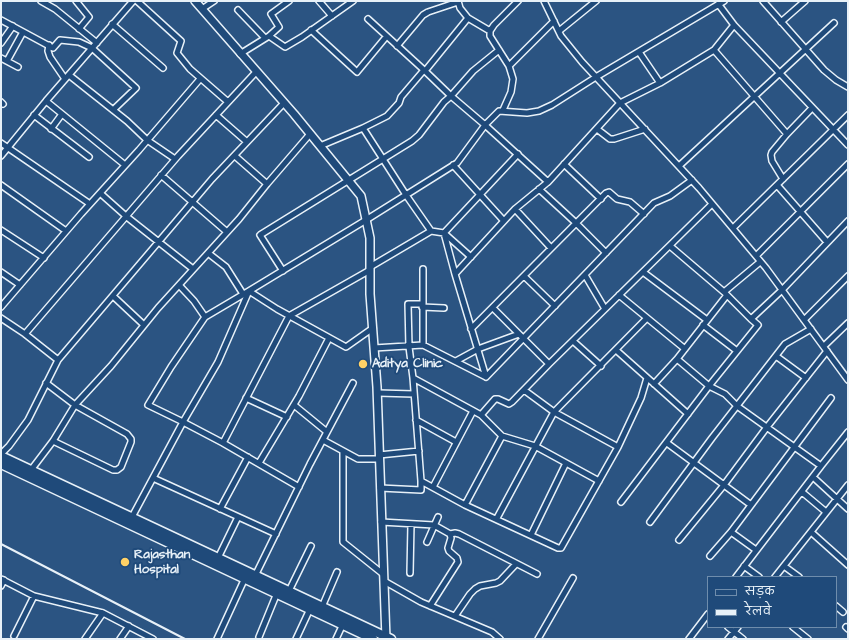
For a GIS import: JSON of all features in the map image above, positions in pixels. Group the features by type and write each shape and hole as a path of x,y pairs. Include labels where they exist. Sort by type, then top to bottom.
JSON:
{"main road":[{"path":"1,455 387,638"},
{"path":"1,464 373,639"}],"street":[{"path":"41,1 56,9 97,43"},
{"path":"76,1 89,17 79,29"},
{"path":"1,156 46,101 133,1"},
{"path":"137,1 181,41 177,52 190,69 228,102"},
{"path":"195,1 284,103 361,196 370,238 370,294 378,393 381,522 387,638"},
{"path":"202,9 214,1"},
{"path":"240,54 267,37 279,27 272,14 289,1"},
{"path":"319,1 332,16"},
{"path":"238,10 267,37 285,47 353,1"},
{"path":"503,110 513,85 513,79 509,66 490,36 490,31 494,24 518,1"},
{"path":"544,1 561,36 582,62 692,180 733,228 756,256 847,377"},
{"path":"559,31 596,1"},
{"path":"299,487 223,443 148,405 205,317 457,163 495,114 503,110 522,113 539,111 552,105 724,1"},
{"path":"763,1 805,50 830,76 848,87"},
{"path":"781,22 805,1"},
{"path":"397,46 423,15 458,2 460,8 468,18 490,31"},
{"path":"719,3 734,25 848,145"},
{"path":"320,146 387,116 399,103 401,97 468,18"},
{"path":"368,19 386,37 425,70 451,96 548,182"},
{"path":"1,20 53,48 60,40 84,43 92,48 136,88 113,110"},
{"path":"509,66 554,21"},
{"path":"679,166 834,23"},
{"path":"112,24 163,68"},
{"path":"455,274 515,209 548,182 620,103 660,83 714,50 734,25"},
{"path":"1,43 13,26"},
{"path":"311,30 357,72 386,37"},
{"path":"7,61 23,32"},
{"path":"49,45 48,51 50,57 67,77 113,110 147,140 175,159"},
{"path":"282,271 260,234 415,138 439,108 478,66 500,50"},
{"path":"714,50 787,134"},
{"path":"639,52 660,83"},
{"path":"1,58 18,67"},
{"path":"25,334 127,217 175,159 256,72"},
{"path":"1,308 66,231 200,79"},
{"path":"46,101 125,165"},
{"path":"1,455 28,420 58,360 74,339 113,296 193,202 284,103"},
{"path":"783,179 772,161 772,152 812,108"},
{"path":"51,129 62,114"},
{"path":"216,115 247,142"},
{"path":"733,228 848,115"},
{"path":"34,116 89,157"},
{"path":"363,128 431,231"},
{"path":"597,129 610,139 645,129"},
{"path":"30,470 53,441 75,405 111,366 144,325 193,269 240,219 267,184 310,134"},
{"path":"1,143 90,204"},
{"path":"444,233 518,154"},
{"path":"235,156 267,184"},
{"path":"564,164 601,199"},
{"path":"756,256 848,164"},
{"path":"453,165 504,221"},
{"path":"161,175 227,232"},
{"path":"486,378 644,214 657,202 670,196 692,180"},
{"path":"1,185 66,231"},
{"path":"777,185 827,242"},
{"path":"539,189 606,253"},
{"path":"471,329 576,223 609,192 617,200 631,202 644,214"},
{"path":"100,193 127,217 193,269"},
{"path":"481,415 495,399 498,398 510,404 712,204"},
{"path":"515,209 551,248"},
{"path":"751,319 782,290 848,220"},
{"path":"1,230 44,258"},
{"path":"223,443 290,316 431,231 444,233 471,257"},
{"path":"444,233 486,378"},
{"path":"621,502 709,386 758,325 726,293 670,246"},
{"path":"208,253 226,267 243,294"},
{"path":"654,384 685,349 726,293 760,262"},
{"path":"423,269 422,306 424,345"},
{"path":"1,272 20,285"},
{"path":"643,272 707,320"},
{"path":"585,275 605,309"},
{"path":"524,276 555,306"},
{"path":"804,320 848,276"},
{"path":"179,285 194,301 205,317"},
{"path":"249,291 328,338 346,347 373,328"},
{"path":"132,517 182,422 218,362 249,291"},
{"path":"619,295 685,349"},
{"path":"113,296 144,325"},
{"path":"380,488 421,490 413,378 409,347 408,304 444,308"},
{"path":"493,308 549,364"},
{"path":"1,318 25,334 58,360"},
{"path":"497,518 554,412 647,318"},
{"path":"679,540 724,485 806,378 825,348 848,323"},
{"path":"703,325 737,351"},
{"path":"650,522 785,344 811,329"},
{"path":"456,361 478,349 519,334"},
{"path":"259,463 294,405 328,338"},
{"path":"573,341 601,366"},
{"path":"374,348 424,345 486,378"},
{"path":"616,350 688,414"},
{"path":"776,356 806,378"},
{"path":"677,359 709,386 724,394 737,406 821,466"},
{"path":"413,378 481,415 502,436 535,446 599,481"},
{"path":"421,481 465,505 497,518 558,548 561,548 618,447 641,398 647,378"},
{"path":"46,383 75,405 127,434 130,437 131,442 121,467 114,470 53,441"},
{"path":"256,576 299,487 353,383"},
{"path":"524,390 554,412 618,447"},
{"path":"378,393 414,394"},
{"path":"246,398 287,417"},
{"path":"710,556 731,532 831,398"},
{"path":"294,405 327,432"},
{"path":"433,487 473,411"},
{"path":"416,420 456,442"},
{"path":"737,576 848,432"},
{"path":"465,505 502,436"},
{"path":"323,440 358,459 419,451"},
{"path":"667,442 751,505"},
{"path":"343,451 343,542 384,578 414,599 492,632 500,639"},
{"path":"220,508 248,457"},
{"path":"530,534 566,463"},
{"path":"813,477 848,509"},
{"path":"153,478 276,534"},
{"path":"777,576 848,485"},
{"path":"802,492 826,512"},
{"path":"218,558 238,517"},
{"path":"427,542 438,517"},
{"path":"381,522 434,525 450,534 459,534 537,574"},
{"path":"410,573 411,524"},
{"path":"731,532 756,550"},
{"path":"811,532 848,565"},
{"path":"430,606 458,562 457,558 449,551 448,548 451,538 450,534"},
{"path":"289,591 311,546"},
{"path":"456,616 470,594 475,589 480,586 500,581 516,564"},
{"path":"744,566 758,576"},
{"path":"784,566 798,576"},
{"path":"322,607 337,572"},
{"path":"218,639 245,578"},
{"path":"538,639 574,578"},
{"path":"1,586 2,580 34,596 103,613 154,639"},
{"path":"259,638 277,594"},
{"path":"14,636 34,596"},
{"path":"837,607 843,612"},
{"path":"296,639 310,609"},
{"path":"85,639 103,613"},
{"path":"689,639 707,615"},
{"path":"336,639 343,624"},
{"path":"120,639 129,626"},
{"path":"794,628 808,639"},
{"path":"728,639 736,629 744,639"}],"railway":[{"path":"1,544 185,639"}],"place":[{"name":"Aditya Clinic","path":"363,364"},
{"name":"Rajasthan Hospital","path":"125,562"}]}
